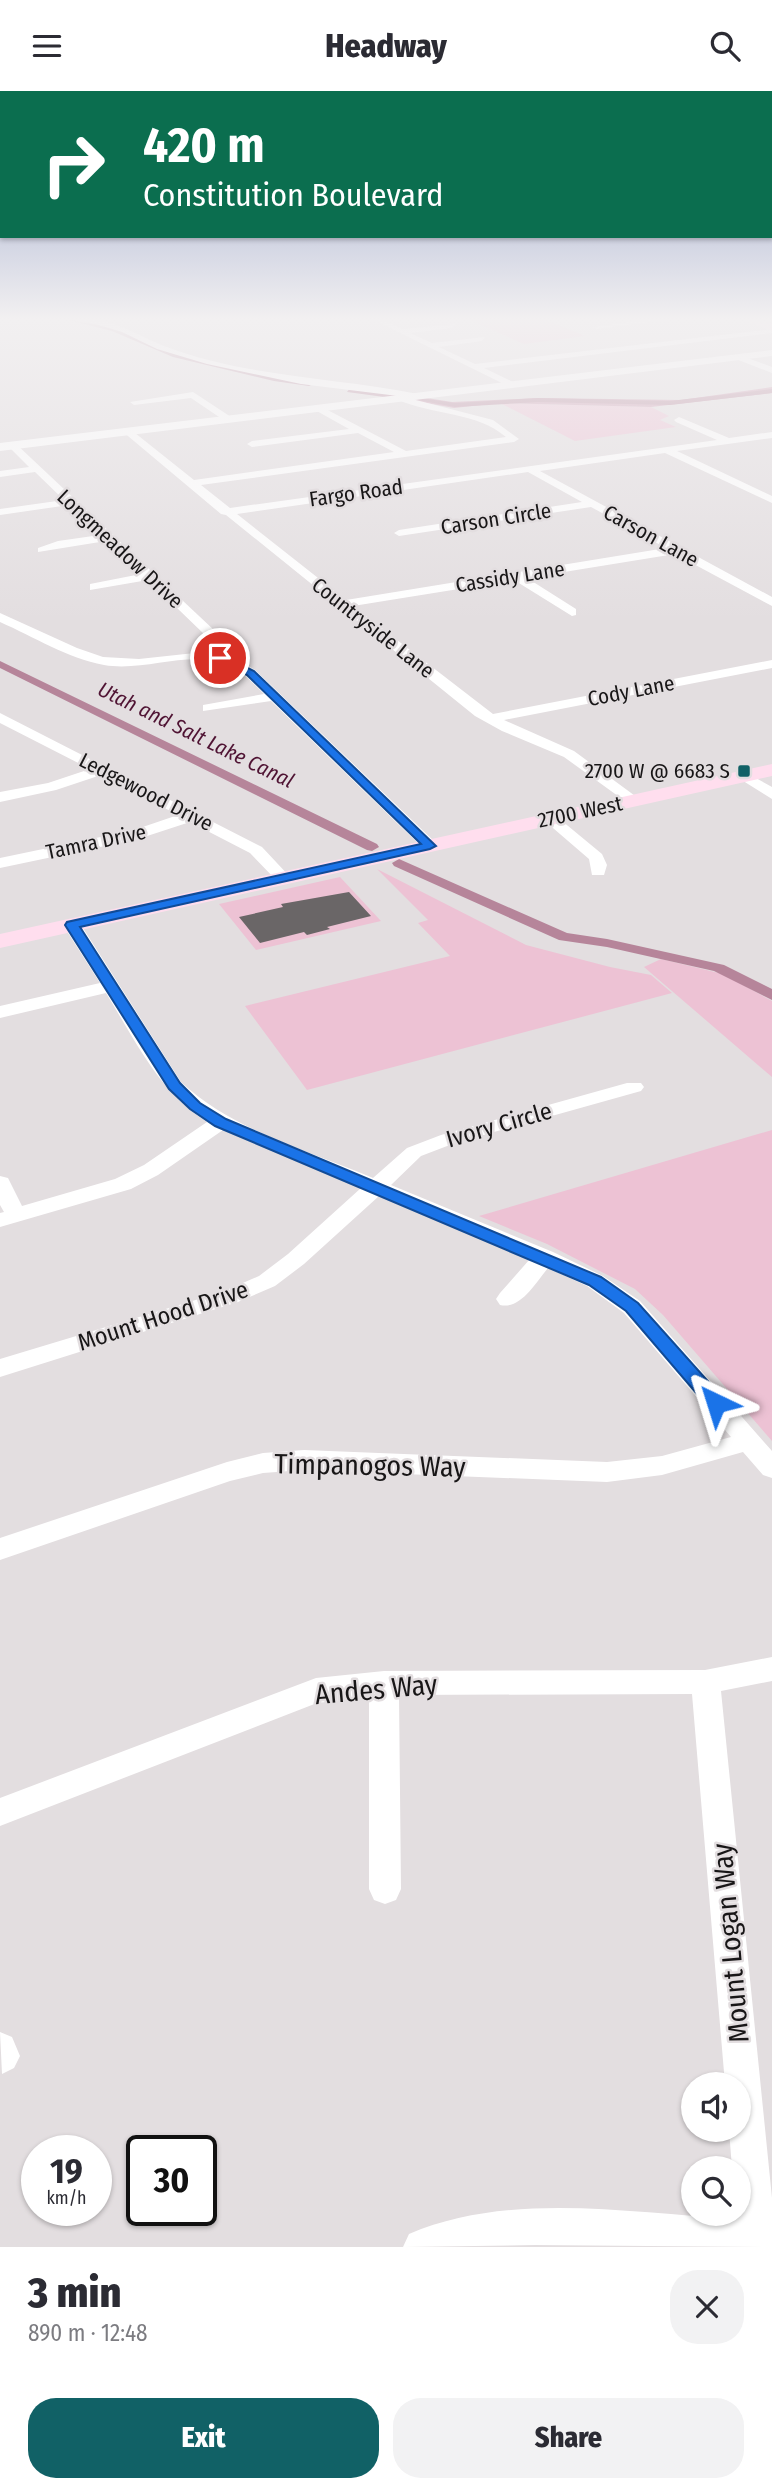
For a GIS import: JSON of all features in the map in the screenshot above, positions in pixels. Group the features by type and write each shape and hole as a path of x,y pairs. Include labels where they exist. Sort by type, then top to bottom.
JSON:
{"main road":[{"name":"2700 West","path":"0,941 772,770"}],"street":[{"path":"6,446 214,421"},
{"path":"342,421 404,454"},
{"path":"192,482 514,439 482,421"},
{"path":"680,421 727,441"},
{"path":"252,444 360,430"},
{"name":"Countryside Lane","path":"127,431 192,482 225,512 490,719 569,754 634,801"},
{"name":"Fargo Road","path":"225,512 772,435"},
{"name":"Longmeadow Drive","path":"6,446 36,469 211,634 214,645 208,656"},
{"path":"666,450 772,500"},
{"path":"0,474 36,469"},
{"name":"Carson Lane","path":"529,469 772,602"},
{"path":"0,512 71,502"},
{"name":"Carson Circle","path":"399,533 593,504"},
{"path":"42,550 58,544 109,537"},
{"name":"Cassidy Lane","path":"343,604 676,550"},
{"path":"94,587 151,576"},
{"path":"516,576 572,612"},
{"path":"0,617 103,662 130,663 178,656 208,656 242,667 430,846"},
{"name":"Cody Lane","path":"490,719 772,664"},
{"path":"208,708 274,696"},
{"name":"Ledgewood Drive","path":"0,717 257,850 283,879"},
{"path":"1,736 23,729"},
{"path":"0,797 51,787 103,770"},
{"path":"745,776 772,795"},
{"name":"Tamra Drive","path":"0,863 138,834 191,816"},
{"path":"551,819 596,857 599,865 597,873"},
{"path":"72,925 174,1086 195,1106 220,1122 545,1257 595,1281 632,1307 772,1468"},
{"path":"0,1012 111,986"},
{"name":"Ivory Circle","path":"376,1186 405,1158 430,1145 634,1087"},
{"path":"0,1183 8,1218 123,1184 151,1170 220,1122"},
{"name":"Mount Hood Drive","path":"0,1368 230,1297 267,1281 296,1259 376,1186"},
{"path":"508,1299 545,1257"},
{"name":"Timpanogos Way","path":"0,1549 227,1472 263,1463 303,1460 607,1472 676,1465 748,1441"},
{"name":"Andes Way","path":"0,1812 316,1691 384,1683 705,1682 772,1669"},
{"name":"Mount Logan Way","path":"705,1682 758,2243"},
{"path":"384,1683 385,1889"},
{"path":"422,2247 470,2234 535,2226 758,2243"}],"shaded area":[{"path":"535,421 661,421 676,427 575,441"},
{"path":"377,869 526,945 651,975 672,993 307,1090 245,1006 450,956 418,923 428,920"},
{"path":"340,877 381,921 256,950 219,904"},
{"path":"661,959 723,974 772,1001 772,1077 644,967"},
{"path":"772,1130 772,1441 663,1315 635,1289 547,1244 479,1216"}],"building":[{"path":"349,892 371,916 307,935 304,932 260,943 239,917 283,907 281,904"}],"waterway":[{"name":"Utah and Salt Lake Canal","path":"0,664 372,847"},
{"name":"Utah and Salt Lake Canal","path":"399,863 564,937 607,943 719,968 772,995"}],"place":[{"name":"2700 W @ 6683 S","path":"744,771"}],"route":[{"path":"220,658 250,673 430,846 72,925 174,1086 195,1106 220,1122 545,1257 595,1281 632,1307 716,1403"}]}
